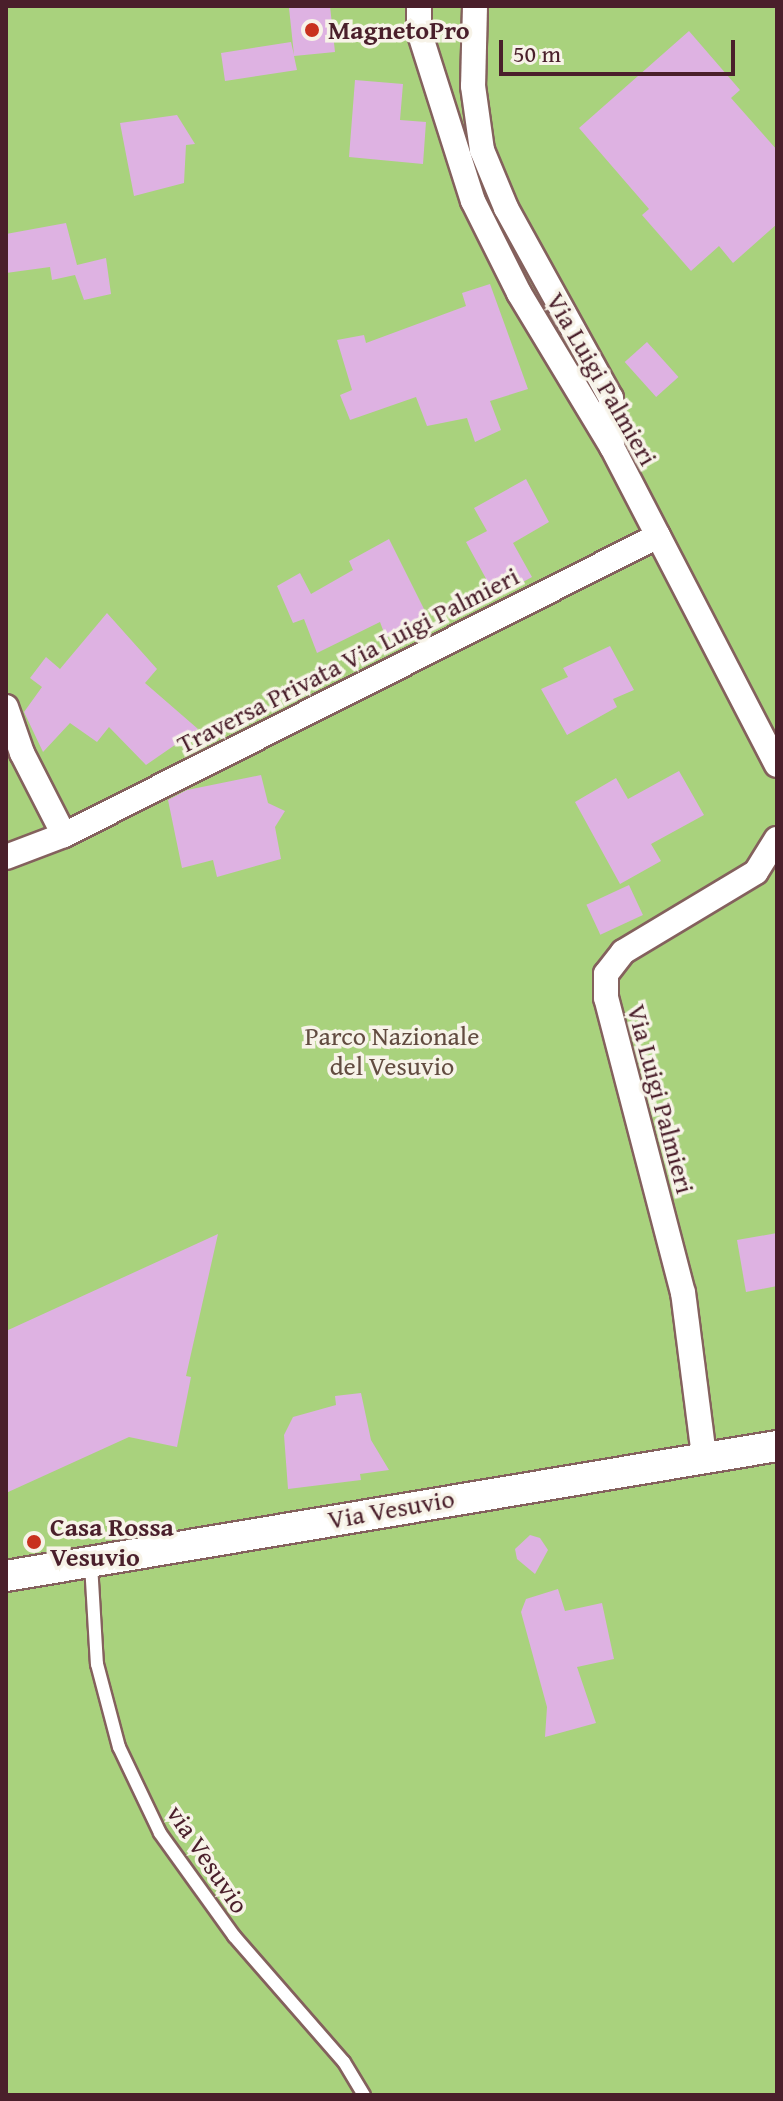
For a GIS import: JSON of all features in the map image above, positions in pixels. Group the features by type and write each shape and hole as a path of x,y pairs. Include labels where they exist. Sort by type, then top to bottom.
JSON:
{"street":[{"name":"Via Luigi Palmieri","path":"419,6 419,31 473,201 519,293 612,447 777,765"},
{"path":"475,6 473,86 482,150 506,208 611,398 612,447"},
{"name":"Traversa Privata Via Luigi Palmieri","path":"6,857 64,835 658,536"},
{"path":"6,707 22,753 64,835"},
{"name":"Via Luigi Palmieri","path":"704,1456 683,1293 606,998 606,974 623,952 756,872 777,839"},
{"name":"Via Vesuvio","path":"6,1576 777,1446"}],"lane":[{"name":"via Vesuvio","path":"91,1561 97,1664 119,1747 160,1833 234,1936 344,2062 364,2095"}],"green space":[{"name":"Parco Nazionale del Vesuvio","path":"6,6 777,6 777,2095 6,2095"}],"building":[{"path":"330,6 335,52 294,56 297,70 225,81 221,53 291,42 294,55 289,8"},
{"path":"689,31 740,90 731,98 777,150 777,224 733,263 719,246 691,271 642,215 649,209 579,128"},
{"path":"355,80 403,84 400,120 426,122 423,164 349,157"},
{"path":"177,115 195,144 186,145 184,183 134,196 120,123"},
{"path":"66,223 77,265 106,258 111,294 84,300 75,275 52,280 50,267 6,273 6,234"},
{"path":"490,284 528,389 490,401 501,430 475,442 467,418 427,426 416,397 350,420 340,395 352,390 337,340 364,335 366,343 466,306 462,293"},
{"path":"647,342 678,377 656,397 625,362"},
{"path":"526,479 549,522 513,543 532,577 496,597 466,542 487,531 474,508"},
{"path":"389,539 427,615 386,638 380,622 317,653 304,619 293,623 277,586 300,573 311,594 353,570 349,561"},
{"path":"107,613 157,669 145,683 198,729 146,765 109,727 97,742 70,723 43,752 24,712 42,687 30,678 46,657 60,669"},
{"path":"610,646 634,690 613,699 617,707 567,735 541,689 568,677 563,668"},
{"path":"679,771 704,815 651,844 661,861 620,884 575,802 616,778 628,799"},
{"path":"261,775 268,803 285,811 275,827 281,859 217,877 213,860 182,868 168,800 187,790"},
{"path":"629,885 643,915 600,935 586,905"},
{"path":"777,1233 777,1286 746,1292 737,1240"},
{"path":"218,1234 186,1376 191,1377 177,1447 129,1437 6,1493 6,1331"},
{"path":"361,1393 371,1440 389,1470 360,1474 361,1480 288,1489 284,1435 293,1417 336,1405 335,1396"},
{"path":"530,1535 540,1538 548,1550 535,1574 517,1559 515,1549"},
{"path":"558,1589 565,1611 602,1603 614,1659 577,1667 596,1723 545,1737 547,1707 521,1612 526,1599"}],"place":[{"name":"MagnetoPro","path":"312,30"},
{"name":"Casa Rossa Vesuvio","path":"34,1542"}]}
